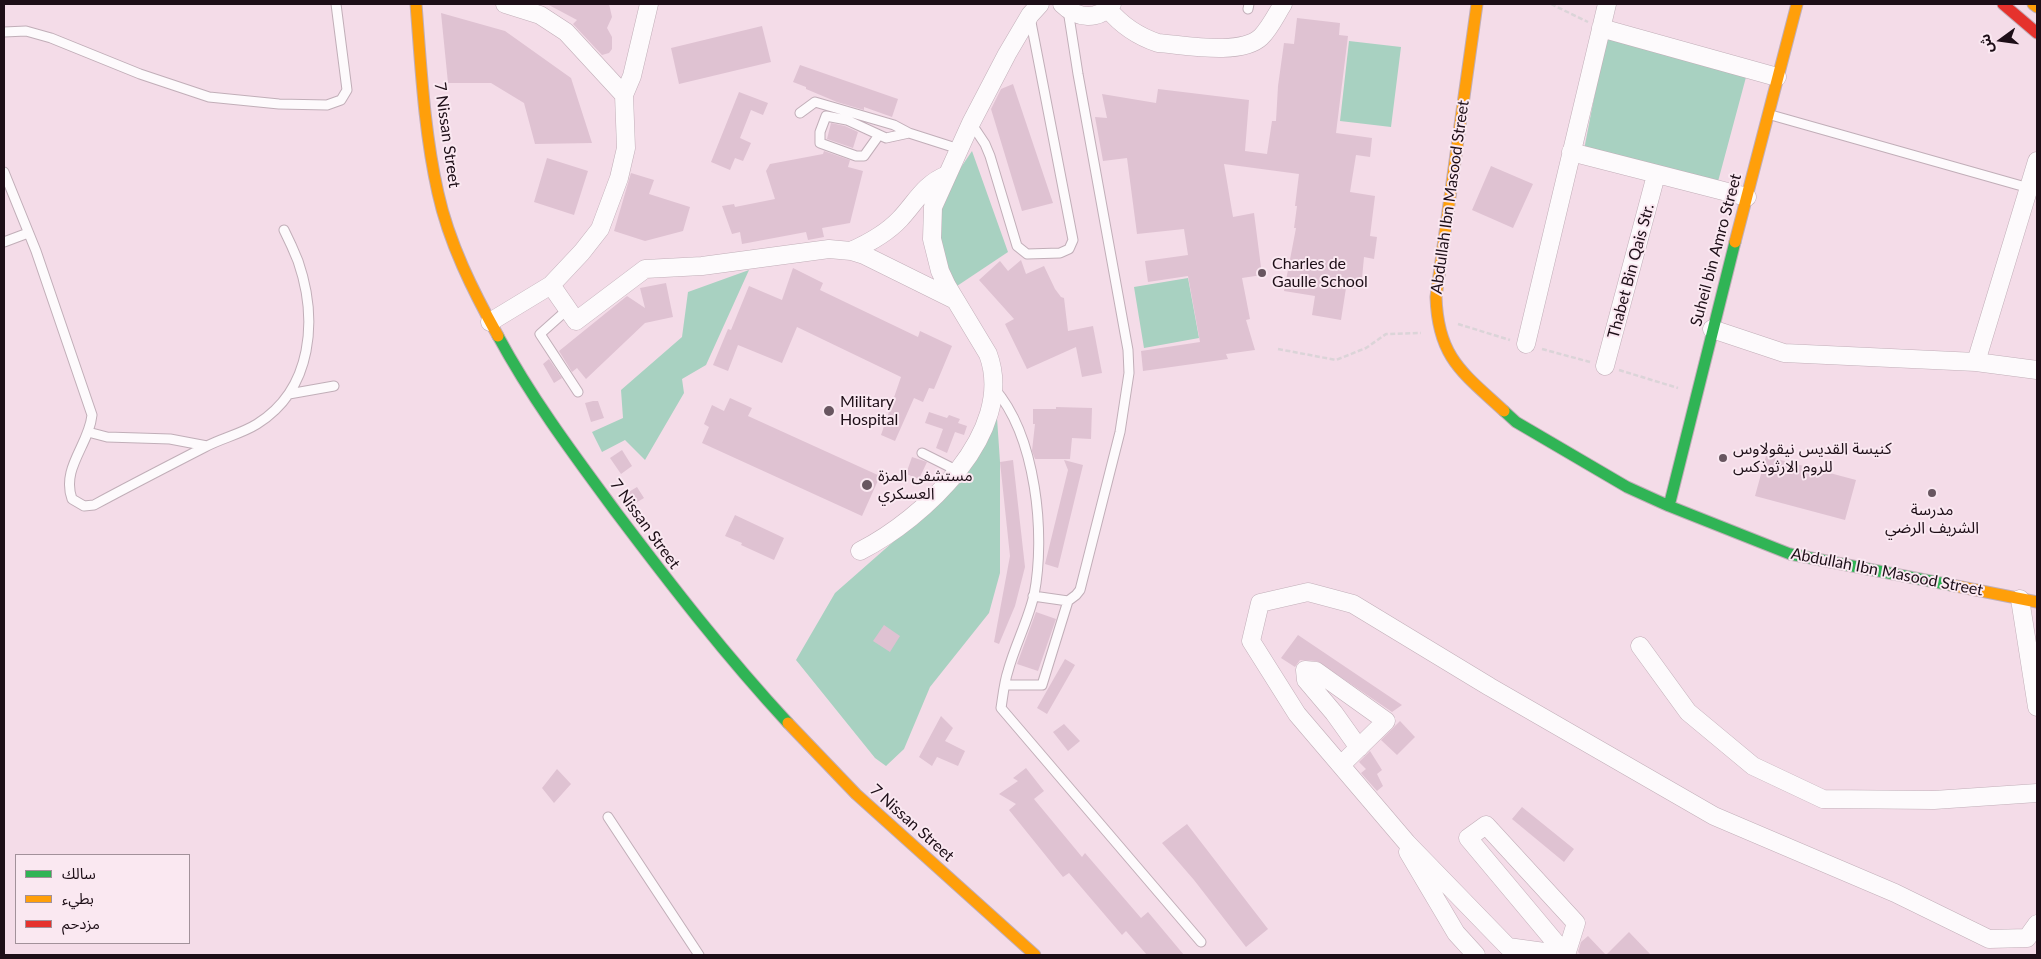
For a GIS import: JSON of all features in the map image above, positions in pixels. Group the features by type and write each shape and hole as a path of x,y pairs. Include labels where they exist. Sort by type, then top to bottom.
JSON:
{"street":[{"name":"7 Nissan Street","path":"416,4 427,134 437,187 458,253 490,322 520,377 573,454 669,583 741,672 856,794 1020,948 1035,955"},
{"path":"505,4 540,14 566,32 624,95"},
{"path":"490,322 551,285 582,252 600,229 619,178 626,148 624,95 632,76 649,4"},
{"path":"1065,7 1075,14 1092,16 1110,6 1125,26 1146,39 1158,43 1235,48 1253,43 1261,37 1283,4"},
{"name":"Abdullah Ibn Masood Street","path":"1475,4 1437,285 1436,309 1440,333 1456,366 1516,422 1627,487 1669,506 1790,554 2037,602"},
{"path":"1526,344 1607,4"},
{"name":"Suheil bin Amro Street","path":"1669,506 1712,329 1797,4"},
{"path":"2003,4 2037,33"},
{"path":"2033,4 2037,7"},
{"path":"860,551 890,534 937,494 958,471 974,447 987,418 994,388 994,376 988,354 955,300 940,270 932,239 933,207 971,123 1007,54 1035,9"},
{"path":"1601,28 1777,77"},
{"path":"1571,152 1747,198"},
{"path":"1976,362 2037,161"},
{"path":"851,251 866,245 891,228 901,219 924,188 947,175"},
{"name":"Thabet Bin Qais Str.","path":"1605,366 1656,175"},
{"path":"551,285 576,321 645,269 702,266 818,249 851,251 876,260 955,300"},
{"path":"1712,329 1784,353 1976,362 2037,370"},
{"path":"1566,955 1508,947 1407,843 1298,714 1251,641 1260,603 1308,592 1353,604 1490,687 1714,816 1895,892 1989,939 2027,938 2037,924"},
{"path":"2020,599 2037,707"},
{"path":"1640,646 1688,712 1753,766 1823,799 1934,800 2037,793"},
{"path":"1341,765 1359,748 1386,721 1316,671 1305,670 1306,680 1334,713 1359,748"},
{"path":"1486,825 1576,923 1566,955 1468,838 1486,825"},
{"path":"1407,843 1408,855 1456,933 1476,955"}],"lane":[{"path":"4,32 26,31 51,38 140,74 210,97 279,104 327,105 341,100 347,90 336,4"},
{"path":"1005,685 1042,685 1068,601 1076,595 1082,583 1120,432 1129,362 1065,7"},
{"path":"971,123 982,138 990,156 1017,246 1027,254 1060,253 1069,249 1073,240 1035,9"},
{"path":"800,114 815,102 894,125 959,149"},
{"path":"1768,114 2029,188"},
{"path":"879,135 864,156 856,156 820,143 820,132 826,116 847,120 886,138 909,132"},
{"path":"4,172 28,233 92,416 88,432 68,482 72,499 84,506 94,504 207,446 258,423 279,406 289,394 297,381 306,357 309,324 308,304 302,274 284,230"},
{"path":"4,242 28,233"},
{"path":"568,309 540,334 578,392"},
{"path":"289,394 334,386"},
{"path":"994,388 1008,406 1018,425 1032,477 1038,529 1033,596 1008,672 1001,708 1201,942"},
{"path":"88,432 107,437 170,439 207,446"},
{"path":"922,453 958,471"},
{"path":"1033,596 1068,601"},
{"path":"608,817 699,955"}],"path":[{"path":"1551,4 1601,28"},
{"path":"1455,323 1696,394"},
{"path":"1278,349 1336,360 1366,348 1386,334 1440,333"}],"green space":[{"path":"1607,31 1749,66 1716,189 1583,155"},
{"path":"1349,41 1401,47 1391,127 1340,121"},
{"path":"972,151 1008,252 957,286 945,265 938,225 945,191"},
{"path":"749,270 706,365 682,379 684,393 645,460 625,440 602,452 592,432 623,418 621,390 682,337 688,292"},
{"path":"1188,278 1199,338 1144,348 1134,287"},
{"path":"997,418 1000,462 1000,573 989,613 930,687 904,749 886,766 875,758 796,660 835,593 959,484"}],"building":[{"path":"547,4 609,4 612,17 607,28 612,37 612,49 609,53 602,55 573,24 577,20"},
{"path":"441,13 505,31 571,78 592,143 535,144 524,103 491,83 448,83"},
{"path":"1297,18 1340,23 1339,35 1348,36 1336,133 1372,138 1370,157 1356,155 1350,192 1375,196 1370,236 1377,237 1374,259 1364,257 1361,289 1346,288 1341,320 1312,315 1315,296 1284,291 1296,228 1294,228 1297,206 1295,206 1299,174 1224,164 1233,217 1254,213 1262,275 1242,278 1250,319 1246,320 1255,350 1226,354 1228,359 1143,371 1141,351 1200,342 1188,276 1148,282 1145,261 1188,255 1184,229 1137,234 1127,158 1103,161 1095,117 1107,118 1102,94 1156,103 1158,89 1249,100 1245,151 1267,154 1272,121 1276,121 1278,86 1284,43 1294,44"},
{"path":"762,26 771,62 679,84 671,48"},
{"path":"800,65 898,99 892,117 864,107 864,110 837,102 793,82"},
{"path":"1013,84 1053,203 1022,211 991,109 1001,89"},
{"path":"739,92 768,103 763,115 751,110 740,138 751,143 743,161 735,158 730,170 711,162"},
{"path":"831,123 845,126 858,132 853,148 827,139"},
{"path":"824,151 850,160 848,167 863,171 850,223 822,228 824,237 808,240 806,232 742,244 740,232 732,234 722,206 734,204 735,207 775,199 766,171 770,164 823,154"},
{"path":"547,158 588,171 574,215 534,202"},
{"path":"1491,166 1533,184 1513,228 1472,210"},
{"path":"631,173 654,180 649,194 690,207 683,231 645,241 614,231"},
{"path":"1021,260 1026,274 1044,266 1055,289 1064,298 1068,331 1093,326 1102,373 1082,377 1076,347 1027,369 1005,324 1014,319 979,280 1000,261 1008,271"},
{"path":"793,268 823,283 820,290 918,337 920,331 952,346 934,389 929,388 923,402 914,398 895,441 881,435 901,377 797,327 782,363 738,345 728,371 713,365 728,329 731,330 749,286 782,300"},
{"path":"666,283 673,317 645,323 586,379 577,368 572,372 559,351 627,296 645,308 640,288"},
{"path":"549,359 562,378 554,383 543,364"},
{"path":"730,398 752,408 748,416 880,476 862,516 702,443 709,427 704,424 712,405 724,411"},
{"path":"598,401 604,418 591,422 585,403"},
{"path":"1056,407 1092,408 1091,439 1072,438 1070,459 1035,459 1032,451 1035,424 1033,424 1033,409 1056,409"},
{"path":"929,412 947,418 949,415 960,419 958,423 967,426 964,435 955,432 947,453 936,448 943,429 925,423"},
{"path":"622,450 632,466 621,474 610,458"},
{"path":"1766,456 1856,480 1845,520 1755,496"},
{"path":"912,457 927,462 919,479 906,474"},
{"path":"1013,460 1025,567 1015,606 999,644 994,642 1010,556 1000,462"},
{"path":"1064,460 1083,465 1058,568 1045,564 1068,470"},
{"path":"637,487 644,498 634,504 627,493"},
{"path":"735,515 784,538 774,560 725,536"},
{"path":"1036,612 1056,619 1038,671 1017,664"},
{"path":"884,625 900,636 890,652 873,641"},
{"path":"1298,635 1402,705 1392,712 1317,661 1300,660 1295,667 1281,658"},
{"path":"1065,659 1075,665 1047,714 1037,708"},
{"path":"941,716 953,728 945,741 965,751 958,766 937,757 932,766 919,757"},
{"path":"1400,721 1415,737 1397,755 1381,740"},
{"path":"1064,724 1080,741 1068,751 1053,732"},
{"path":"1370,751 1382,770 1377,774 1383,786 1377,791 1361,773 1366,769 1359,762"},
{"path":"1026,768 1044,791 1034,799 1082,857 1085,853 1141,918 1148,912 1184,955 1147,955 1126,931 1122,935 1069,873 1063,877 1009,810 1016,804 999,794 1018,781 1013,778"},
{"path":"557,769 571,784 554,803 542,788"},
{"path":"1522,807 1574,849 1564,862 1512,819"},
{"path":"1187,824 1268,929 1246,947 1194,880 1162,843"},
{"path":"1629,932 1651,955 1606,955"},
{"path":"1588,936 1606,955 1581,955 1578,952 1581,942"}],"traffic: fast":[{"path":"1669,506 1735,242"},
{"path":"498,336 539,404 616,512 699,620 788,723"},
{"path":"1504,411 1516,422 1627,487 1669,506 1790,554 1951,585"}],"traffic: slow":[{"path":"416,4 426,123 438,193 455,248 498,336"},
{"path":"1477,4 1436,297 1442,335 1455,363 1476,386 1504,411"},
{"path":"1735,242 1797,4"},
{"path":"2033,4 2037,7"},
{"path":"1951,585 2037,602"},
{"path":"788,723 856,794 1035,955"}],"traffic: jam":[{"path":"2003,4 2037,33"}],"place":[{"name":"Charles de Gaulle School","path":"1262,273"},
{"name":"Military Hospital","path":"829,411"},
{"name":"كنيسة القديس نيقولاوس للروم الارثوذكس","path":"1723,458"},
{"name":"مستشفى المزة العسكري","path":"867,485"},
{"name":"مدرسة الشريف الرضي","path":"1932,493"}]}
